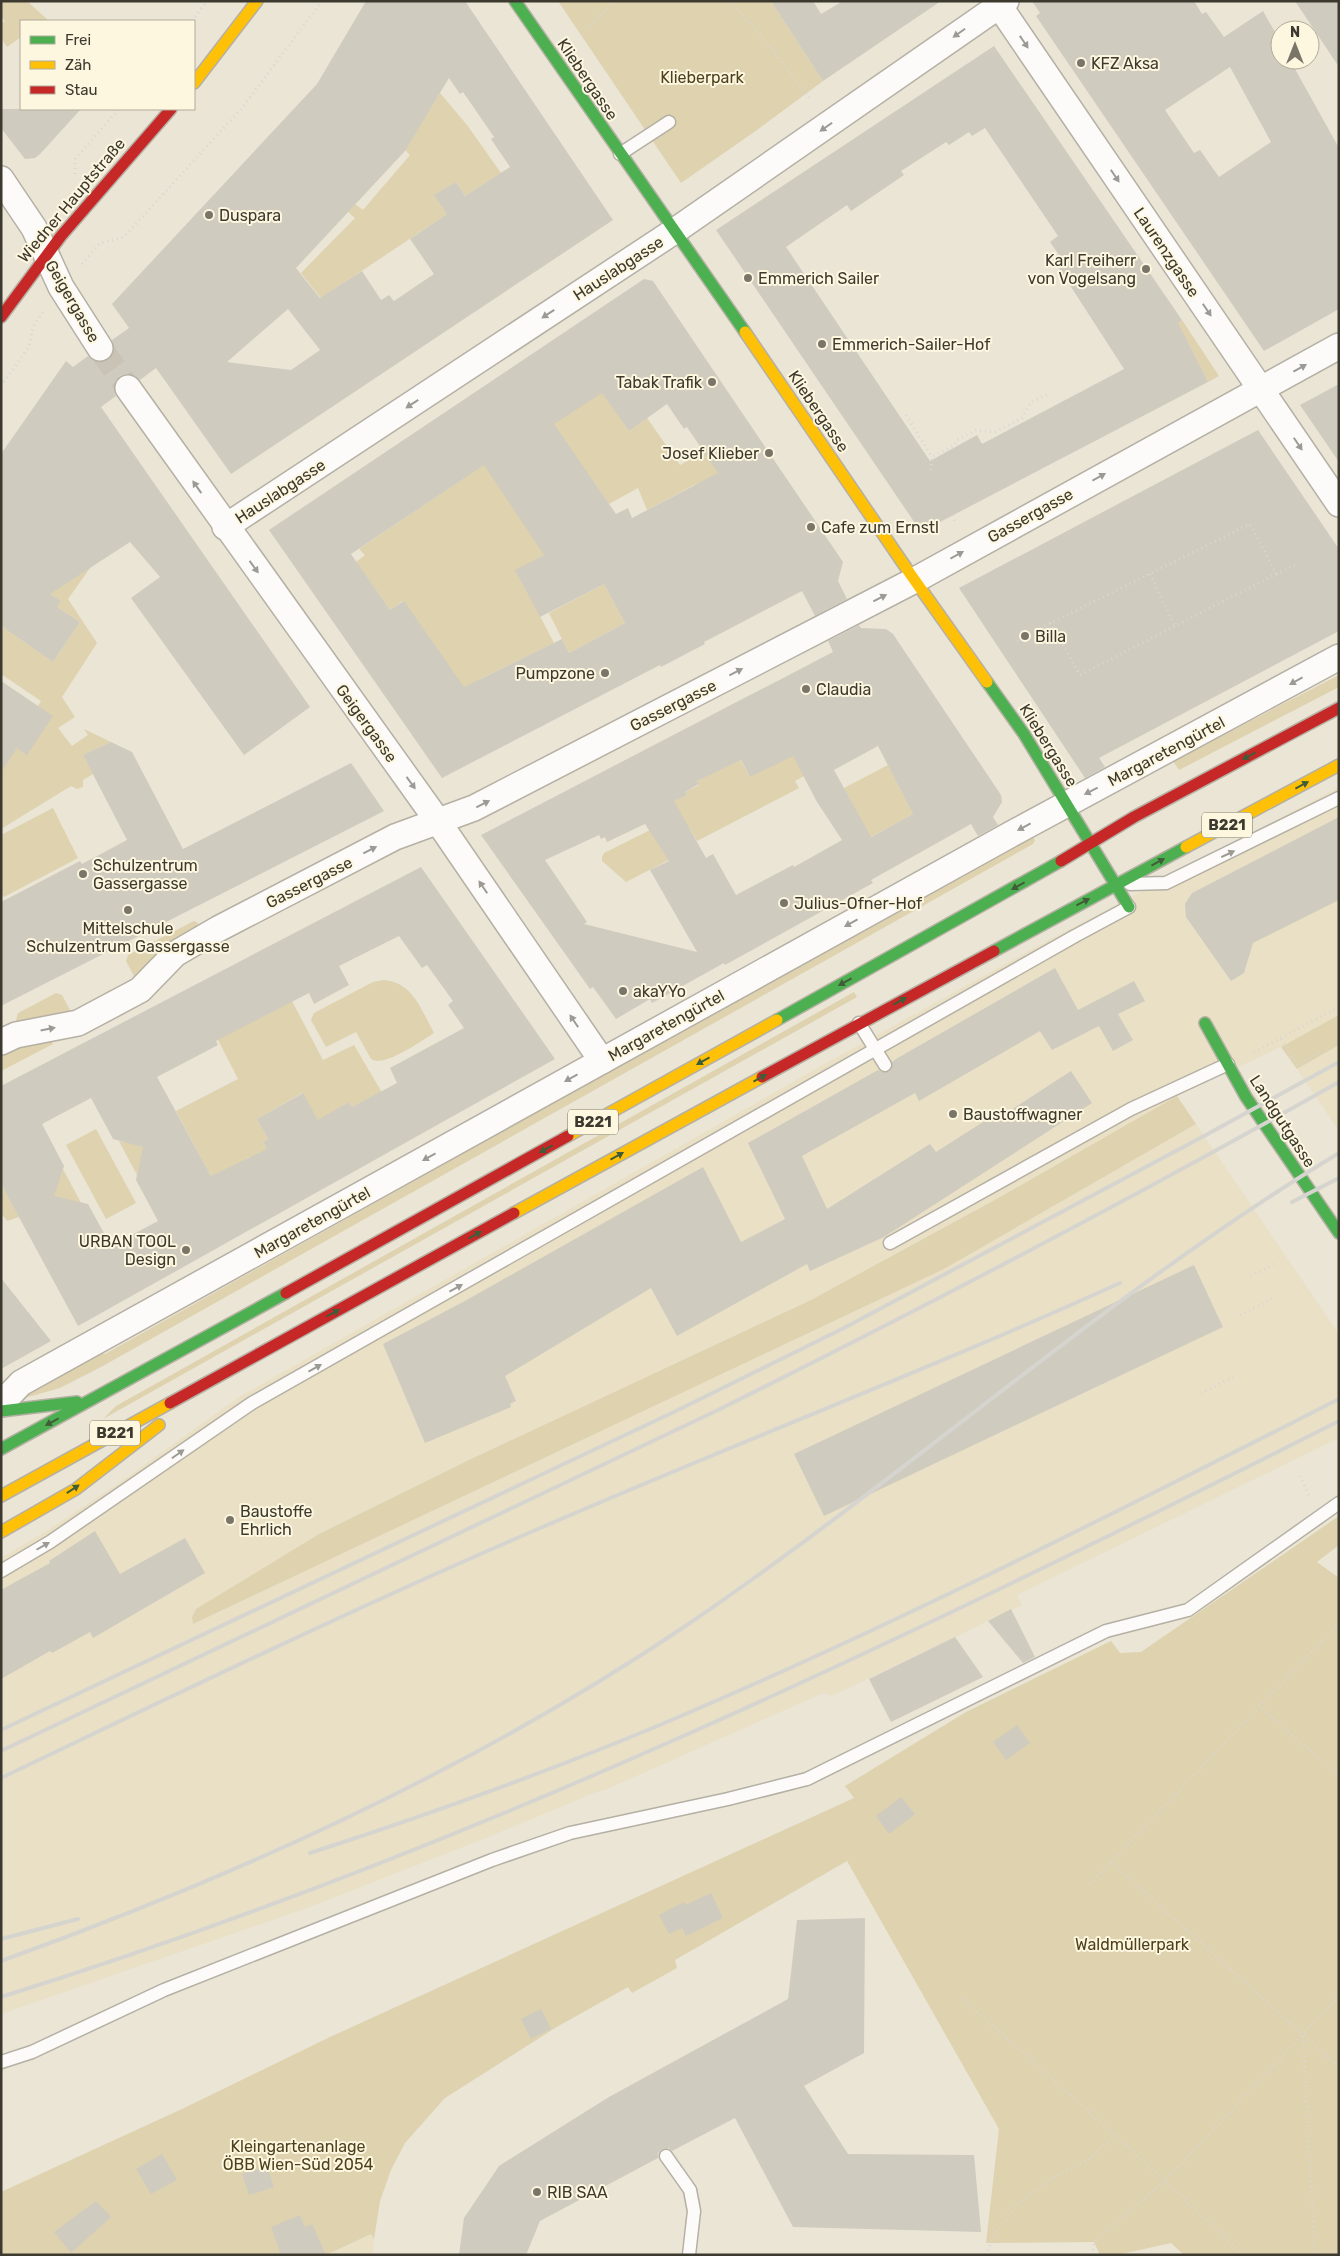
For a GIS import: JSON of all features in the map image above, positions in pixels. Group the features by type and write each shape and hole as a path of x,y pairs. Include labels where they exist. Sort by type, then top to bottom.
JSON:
{"main road":[{"path":"195,82 257,1"},
{"name":"Kliebergasse","path":"516,1 620,154 676,230 915,580 1024,734 1090,843"},
{"name":"Wiedner Hauptstraße","path":"1,316 45,255 170,110"},
{"name":"B221","path":"1,1448 95,1399 1042,873 1134,817 1339,708"},
{"name":"B221","path":"1,1496 859,1023 1339,765"},
{"path":"1090,843 1129,907"},
{"name":"Landgutgasse","path":"1205,1023 1246,1097 1339,1233"},
{"path":"1,1532 76,1488 229,1371"},
{"name":"B221","path":"1,1411 95,1399"}],"street":[{"name":"Hauslabgasse","path":"226,527 676,230 1000,3"},
{"name":"Laurenzgasse","path":"1000,3 1339,504"},
{"name":"Geigergasse","path":"1,179 34,228 61,287 80,320 100,348"},
{"name":"Gassergasse","path":"1,1042 16,1035 78,1023 140,990 175,954 218,929 395,836 474,808 915,580 1339,346"},
{"name":"Geigergasse","path":"128,388 437,820 602,1061"},
{"name":"Margaretengürtel","path":"1,1404 21,1383 1067,804 1339,657"}],"lane":[{"path":"620,154 669,122"},
{"path":"1116,885 1166,883 1339,798"},
{"path":"1,1570 50,1542 252,1403 1129,907"},
{"path":"859,1023 885,1065"},
{"path":"890,1243 1131,1109 1228,1064"},
{"path":"1,2062 32,2052 164,1990 509,1854 570,1833 728,1800 806,1779 1106,1631 1188,1610 1339,1503"},
{"path":"666,2156 690,2190 694,2211 688,2255"}],"path":[{"path":"193,20 207,1"},
{"path":"1,386 29,347 33,327 61,287 100,243 124,237 242,108 322,1"},
{"path":"589,26 615,1"},
{"path":"729,1 758,32 811,100"},
{"path":"932,457 955,445 957,440 976,430 994,432 1022,418 1031,402 1048,394"},
{"path":"906,414 932,457 931,470"},
{"path":"952,515 955,521"},
{"path":"1040,628 1250,524 1276,574"},
{"path":"1051,623 1080,675 1299,563"},
{"path":"1150,574 1175,626"},
{"path":"1017,641 1025,636"},
{"path":"1228,1064 1281,1039 1339,1007"},
{"path":"1281,1039 1298,1065 1320,1052"},
{"path":"1251,1276 1276,1263"},
{"path":"1240,1315 1274,1298"},
{"path":"1201,1393 1236,1376"},
{"path":"1090,1884 1258,1705 1339,1623"},
{"path":"1258,1705 1339,1776"},
{"path":"1111,1862 1339,2067"},
{"path":"1093,2255 1094,2242 1166,2180 1339,1996"},
{"path":"962,1998 1114,2136 1166,2180 1243,2255"},
{"path":"1303,2035 1315,2255"},
{"path":"986,2255 996,2231 1018,2203 1056,2176 1088,2160 1114,2136"}],"shaded area":[{"path":"1339,787 1339,1016 1281,1047 1177,1096 1002,1196 811,1300 469,1460 319,1534 196,1609 192,1617 193,1624 944,1269 1196,1124 1339,1334 1339,1438 1017,1595 1022,1605 832,1696 823,1693 605,1790 310,1907 1,2014 1,1558 48,1530 113,1487 239,1397 828,1062 1034,948"},
{"path":"1339,1045 1339,1131 1297,1069"},
{"path":"371,2234 374,2239 373,2255 326,2255"}],"green space":[{"path":"1,1 27,1 48,20 20,20 20,38 7,47 1,38 1,23 5,21 1,16"},
{"name":"Klieberpark","path":"558,1 771,1 823,81 681,183"},
{"path":"440,93 467,125 501,173 465,196 456,182 435,195 447,214 321,298 301,273 355,218 348,212 355,204 363,210 410,155 405,150"},
{"path":"1182,320 1219,376 1208,382 1187,341 1170,328"},
{"path":"597,388 634,400 616,412 629,431 647,418 680,465 704,452 720,475 723,525 694,485 647,510 638,488 609,504 593,481 526,526 579,536 516,570 554,643 478,680 471,701 403,601 390,610 356,562 365,555 359,549"},
{"path":"1,550 90,568 68,599 97,643 62,697 75,717 58,728 72,746 88,735 84,729 111,742 83,755 93,774 83,780 83,787 77,789 71,786 1,829 1,772 41,701 1,674 1,626 53,662 80,622 57,607 61,601 51,595"},
{"path":"604,584 625,623 569,653 549,613"},
{"path":"1339,675 1339,687 1179,770 1173,761"},
{"path":"783,736 804,776 795,781 799,788 697,841 690,829 669,860 626,882 602,861 604,853 652,829 642,809 687,795 685,792 699,785 697,781 739,758 750,777"},
{"path":"888,765 913,814 865,840 858,814 844,788"},
{"path":"53,808 78,858 4,897 1,893 1,835"},
{"path":"1028,837 1033,837 1035,840 1033,844 101,1367 60,1388 28,1397 26,1390 95,1352 105,1354"},
{"path":"194,921 198,923 195,933 136,980 126,961 128,955"},
{"path":"384,980 403,986 410,992 434,1033 393,1057 377,1061 371,1059 356,1032 326,1047 311,1020 314,1013 373,982"},
{"path":"854,992 857,997 103,1419 116,1406"},
{"path":"56,993 62,995 72,1014 19,1026 16,1020 18,1013"},
{"path":"292,1001 323,1060 354,1045 384,1096 363,1108 360,1103 352,1107 349,1102 342,1106 326,1134 302,1093 257,1119 268,1139 263,1142 267,1149 273,1146 252,1163 249,1157 243,1161 246,1166 218,1189 176,1111 238,1079 215,1034"},
{"path":"1339,1015 1339,1045 1297,1069 1281,1047"},
{"path":"49,1036 53,1044 1,1071 1,1050"},
{"path":"1177,1096 1196,1124 944,1269 193,1624 192,1617 196,1609 319,1534 469,1460 811,1300 1002,1196"},
{"path":"148,1127 164,1156 138,1169 137,1175 119,1141 124,1142"},
{"path":"96,1129 136,1203 106,1219 66,1145"},
{"path":"63,1169 81,1203 51,1216 36,1187 61,1175"},
{"path":"1,1184 19,1217 7,1221 1,1213"},
{"name":"Waldmüllerpark","path":"1339,1516 1339,1545 1317,1562 1339,1578 1339,2255 1184,2255 1171,2243 1117,2255 1100,2255 1094,2242 986,2243 999,2129 847,1861 675,1960 677,1968 632,1993 628,1987 555,2028 445,2098 405,2143 391,2170 380,2201 374,2239 371,2234 326,2255 1,2255 1,2192 182,2109 330,2037 854,1798 845,1786 966,1712 1111,1641 1120,1653 1141,1652"}],"building":[{"path":"366,1 465,1 613,220 231,474 156,368 140,380 134,375 127,374 120,376 115,382 116,396 101,407 310,707 244,755 131,598 160,577 130,542 50,594 61,601 57,607 80,622 53,662 1,626 1,454 66,361 73,367 88,356 94,361 101,362 107,360 112,355 114,348 112,340 129,328 112,304 317,84","holes":["449,78 460,94 463,92 494,137 491,139 510,167 465,196 456,182 434,195 447,214 410,239 434,274 394,301 389,295 381,300 362,271 320,298 296,268 405,151","288,309 320,350 291,370 227,362"]},
{"path":"771,1 813,1 821,14 843,1 941,1 823,81"},
{"path":"1032,1 1194,1 1202,14 1206,12 1224,37 1263,11 1270,23 1270,70 1296,70 1339,148 1339,309 1264,351 1036,16 1040,13","holes":["1230,67 1271,142 1219,177 1200,150 1194,153 1165,110"]},
{"path":"1295,1 1339,1 1339,67 1320,38 1320,20 1308,20"},
{"path":"994,46 1182,320 1178,323 1208,382 921,532 716,230","holes":["985,128 1058,236 1050,242 1059,255 1053,259 1124,369 982,444 977,435 930,461 786,247 847,205 851,211 904,175 901,171 946,142 949,145 969,132 972,136"]},
{"path":"1,109 80,110 35,158 25,159 1,128"},
{"path":"644,279 653,281 843,562 838,581 847,599 815,616 802,591 704,642 705,644 661,667 660,665 442,778 269,530","holes":["602,393 629,431 667,404 684,429 687,427 718,473 632,518 628,508 616,514 554,424","484,465 544,555 515,570 540,617 604,584 625,623 569,653 562,639 464,687 404,601 390,610 351,554"]},
{"path":"1339,384 1339,462 1300,405"},
{"path":"1258,430 1339,549 1339,631 1099,758 1105,767 1085,778 959,588"},
{"path":"859,625 861,628 886,629 893,634 1001,795 1002,802 993,817 998,825 978,836 971,824 871,880 873,883 725,965 724,963 652,1003 650,999 616,1019 593,987 590,989 481,835 833,652 828,641","holes":["878,746 913,814 871,837 834,770","793,756 817,802 842,840 794,867 793,865 736,895 713,854 706,858 674,801 687,795 685,792 699,784 697,781 741,760 750,777","645,824 669,861 650,870 697,952 584,924 587,922 545,860 599,835 601,839 605,837 607,842"]},
{"path":"1,681 53,716 27,755 17,748 1,772"},
{"name":"Schulzentrum Gassergasse","path":"111,742 132,752 183,849 351,763 384,811 1,1006 1,902 80,861 82,864 127,840 83,755"},
{"path":"1339,817 1339,900 1253,943 1244,973 1231,981 1186,917 1185,904 1192,893"},
{"path":"421,867 555,1059 78,1326 1,1184 1,1086","holes":["399,936 422,968 427,965 453,1001 448,1005 464,1028 390,1068 397,1083 352,1107 349,1102 318,1120 303,1093 257,1119 268,1139 263,1142 267,1149 211,1176 157,1077 218,1045 216,1041 309,993 314,1004 349,985 339,966","91,1098 113,1139 143,1147 136,1180 158,1221 111,1246 88,1204 54,1196 64,1166 42,1124"]},
{"path":"1055,968 1078,1010 1134,981 1145,1001 1118,1014 1133,1040 1113,1051 1099,1026 1052,1050 1040,1031 919,1101 915,1093 802,1156 827,1209 930,1144 936,1152 994,1115 997,1119 1071,1071 1092,1103 884,1237 810,1271 807,1264 677,1336 651,1288 505,1376 516,1401 510,1404 511,1407 425,1443 383,1344 463,1302 703,1167 741,1242 785,1219 748,1143 878,1070 889,1072 892,1068 892,1062 896,1059"},
{"path":"1194,1265 1223,1327 824,1516 794,1454"},
{"path":"1,1278 51,1341 1,1369"},
{"path":"95,1531 120,1574 185,1538 205,1573 93,1638 90,1632 52,1653 50,1651 1,1679 1,1590 50,1563 49,1561"},
{"path":"1011,1609 1035,1657 1023,1663 988,1621"},
{"path":"955,1637 983,1677 891,1722 869,1679"},
{"path":"1017,1725 1030,1743 1006,1760 993,1742"},
{"path":"901,1797 915,1814 889,1834 876,1816"},
{"path":"711,1893 723,1918 686,1936 682,1928 669,1934 659,1915 684,1902 686,1905"},
{"path":"865,1918 864,2053 804,2086 848,2154 974,2155 981,2232 793,2227 735,2118 672,2151 669,2148 662,2149 658,2153 658,2158 540,2221 526,2255 459,2255 464,2218 499,2166 609,2097 788,1999 797,1920"},
{"path":"541,2009 551,2029 531,2039 521,2019"},
{"path":"162,2154 177,2180 151,2194 136,2169"},
{"path":"267,2166 274,2187 249,2195 242,2174"},
{"path":"96,2201 111,2217 71,2253 54,2232"},
{"path":"300,2215 305,2227 312,2224 326,2255 281,2255 271,2227"}],"tunnel":[{"path":"100,348 128,388"}],"railway":[{"path":"1,1730 676,1411 844,1328 1339,1062"},
{"path":"1,1751 718,1410 1030,1250 1339,1082"},
{"path":"1,1961 91,1928 268,1855 440,1771 524,1726 606,1677 687,1625 769,1567 1171,1264 1254,1207 1339,1153"},
{"path":"1292,1202 1339,1178"},
{"path":"1,1778 265,1652 464,1561 974,1347 1120,1283"},
{"path":"310,1853 527,1778 655,1727 742,1689 1000,1569 1339,1399"},
{"path":"1,1997 174,1940 345,1877 514,1809 682,1737 1012,1583 1339,1421"},
{"path":"1,1939 78,1919"}],"traffic: fast":[{"path":"515,1 745,332"},
{"path":"987,682 1024,734 1129,907"},
{"path":"994,951 1186,847"},
{"path":"777,1020 1061,861"},
{"path":"1205,1023 1246,1097 1339,1233"},
{"path":"1,1449 286,1293"},
{"path":"1,1411 77,1402"}],"traffic: slow":[{"path":"195,82 257,1"},
{"path":"745,332 911,575 987,682"},
{"path":"1186,847 1339,765"},
{"path":"568,1136 777,1020"},
{"path":"514,1213 762,1077"},
{"path":"1,1496 170,1403"},
{"path":"1,1532 76,1489 159,1425"}],"traffic: jam":[{"path":"1,317 61,236 170,110"},
{"path":"1061,861 1134,817 1339,708"},
{"path":"762,1077 994,951"},
{"path":"286,1293 568,1136"},
{"path":"170,1403 514,1213"}],"place":[{"name":"KFZ Aksa","path":"1081,63"},
{"name":"Duspara","path":"209,215"},
{"name":"Karl Freiherr von Vogelsang","path":"1146,269"},
{"name":"Emmerich Sailer","path":"748,278"},
{"name":"Emmerich-Sailer-Hof","path":"822,344"},
{"name":"Tabak Trafik","path":"712,382"},
{"name":"Josef Klieber","path":"769,453"},
{"name":"Cafe zum Ernstl","path":"811,527"},
{"name":"Billa","path":"1025,636"},
{"name":"Pumpzone","path":"605,673"},
{"name":"Claudia","path":"806,689"},
{"name":"Schulzentrum Gassergasse","path":"83,874"},
{"name":"Julius-Ofner-Hof","path":"784,903"},
{"name":"Mittelschule Schulzentrum Gassergasse","path":"128,910"},
{"name":"akaYYo","path":"623,991"},
{"name":"Baustoffwagner","path":"953,1114"},
{"name":"URBAN TOOL Design","path":"186,1250"},
{"name":"Baustoffe Ehrlich","path":"230,1520"},
{"name":"RIB SAA","path":"537,2192"}],"park label":[{"name":"Kleingartenanlage ÖBB Wien-Süd 2054","path":"298,2155"}]}
